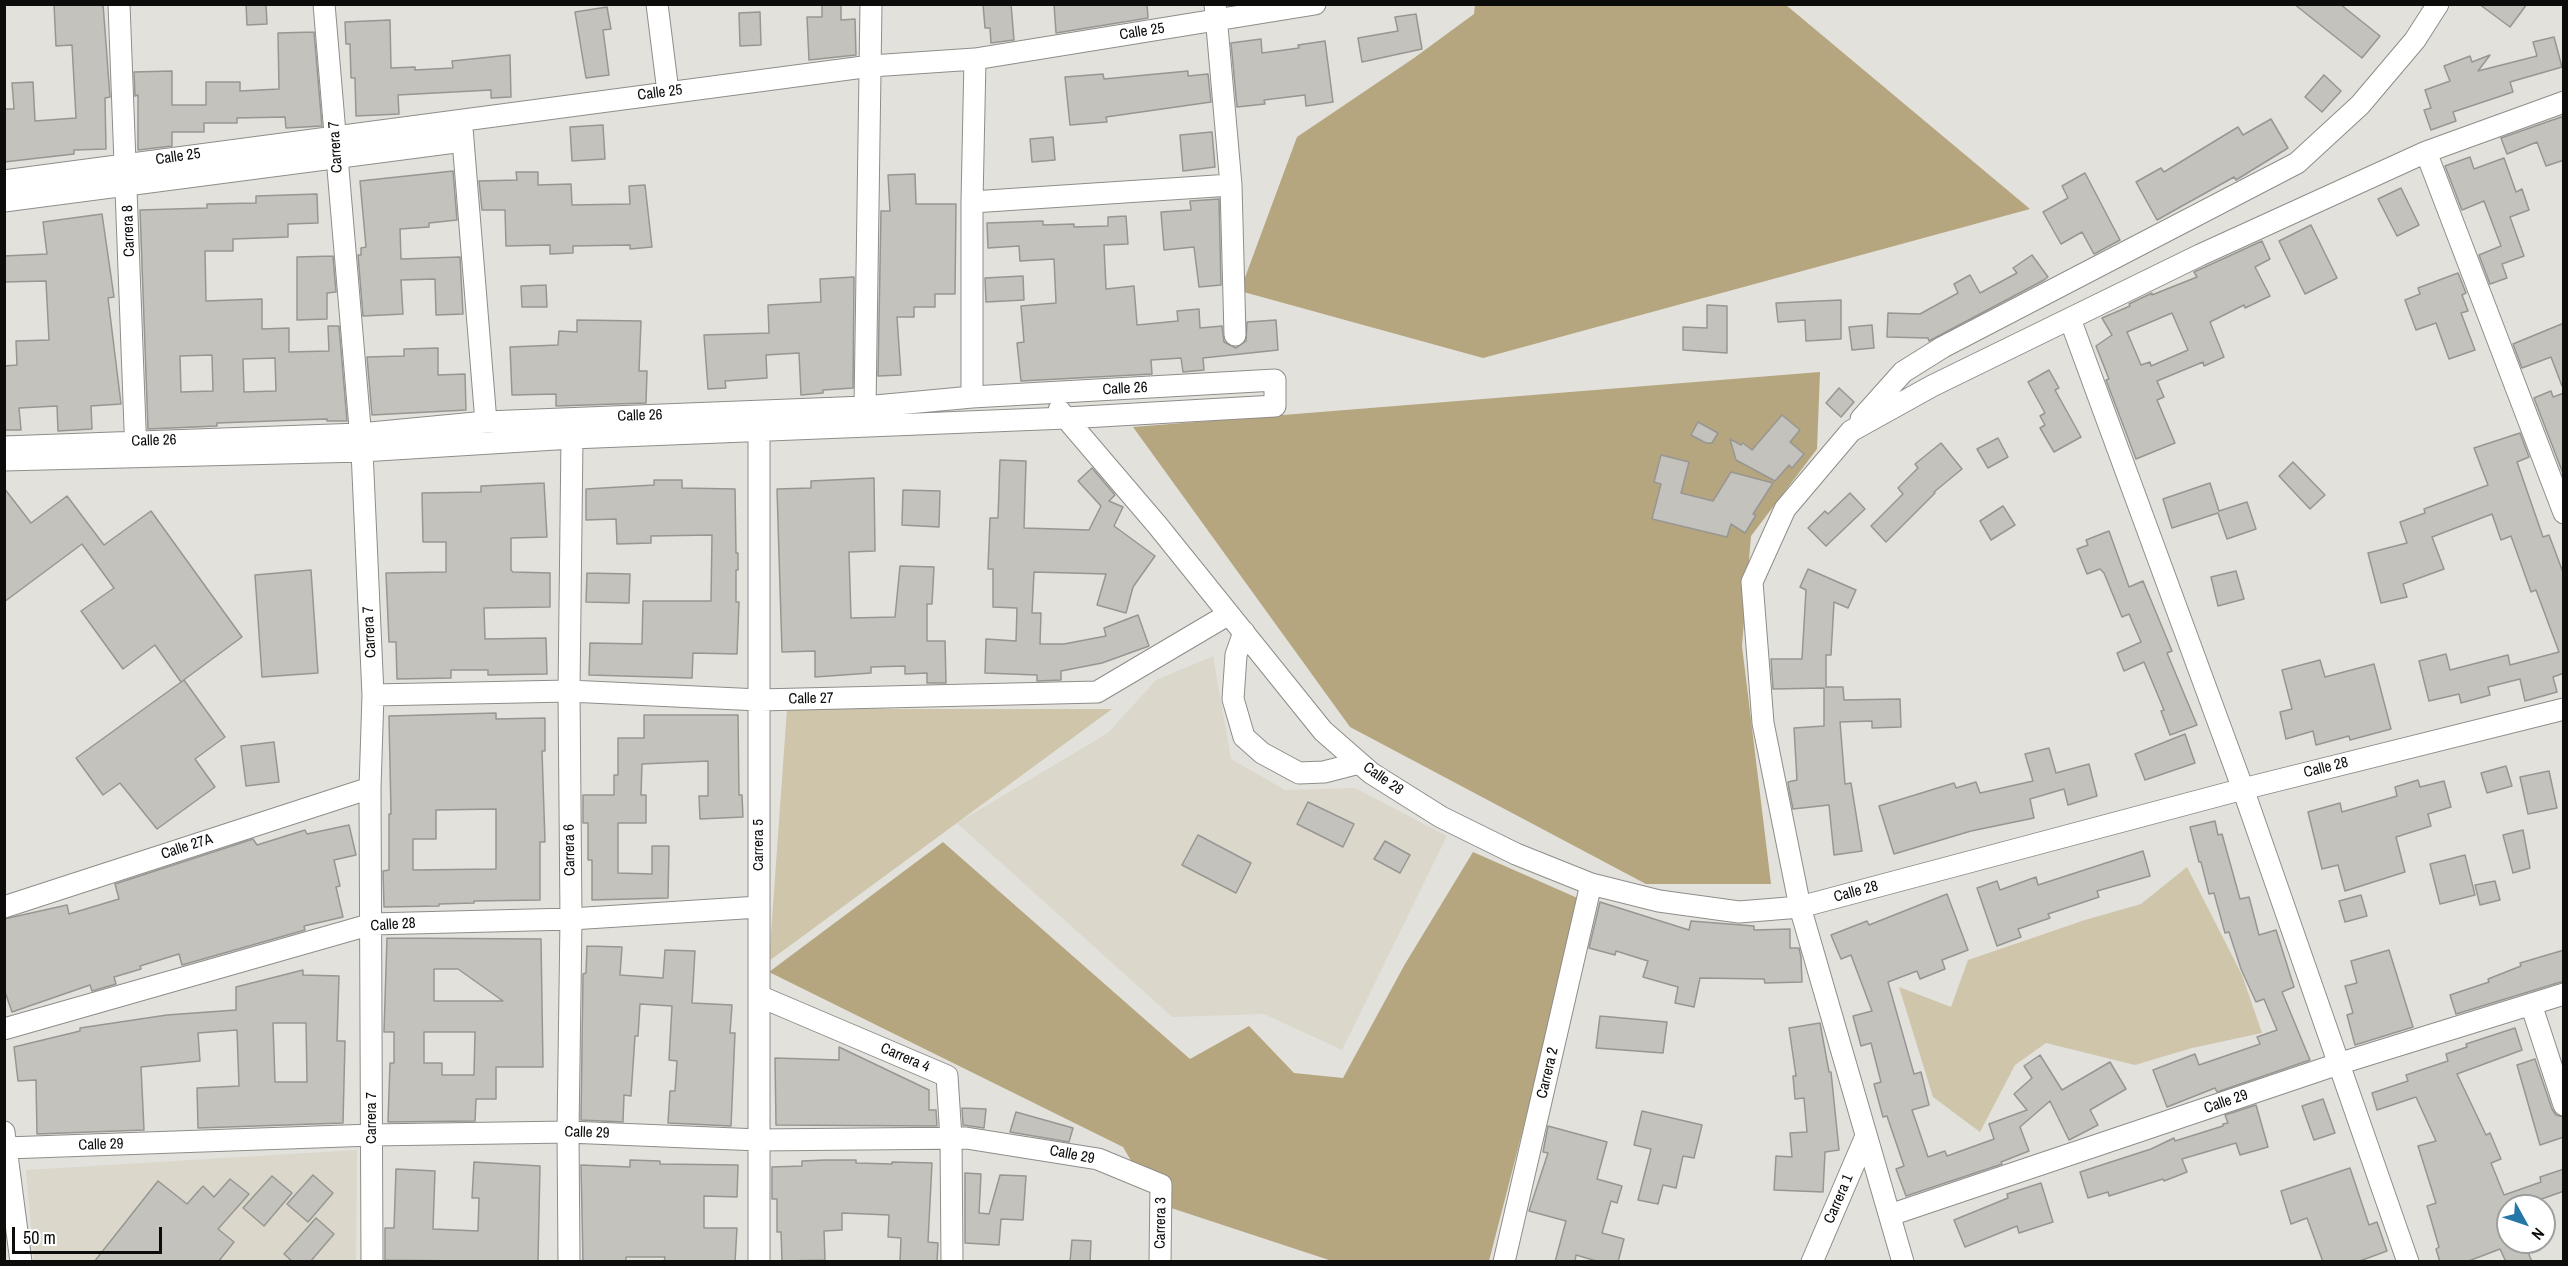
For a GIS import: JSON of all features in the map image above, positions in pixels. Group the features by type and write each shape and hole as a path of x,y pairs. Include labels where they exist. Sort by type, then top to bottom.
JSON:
{"street":[{"name":"Carrera 8","path":"119,4 136,450"},
{"name":"Carrera 7","path":"324,4 361,442 373,695 370,788 372,1262"},
{"path":"657,4 668,92"},
{"path":"865,407 871,4"},
{"name":"Calle 25","path":"4,201 127,174 335,136 871,66 975,59 1215,12 1315,4"},
{"path":"1904,1262 1800,907 1763,723 1752,582 1785,509 1904,372 1943,347 2297,163 2360,105 2415,40 2438,4"},
{"path":"1215,12 1231,185 1235,335"},
{"path":"972,397 975,59"},
{"path":"1851,431 1932,386 2200,255 2426,152 2564,102"},
{"path":"461,119 486,422"},
{"name":"Calle 25","path":"4,181 127,174 336,157 463,141"},
{"path":"2426,152 2564,513"},
{"path":"972,202 1231,185"},
{"path":"2070,319 2243,789 2408,1262"},
{"name":"Calle 26","path":"4,460 136,450 361,442 572,438 1275,406 1275,380 972,397 865,407 486,422 361,442"},
{"name":"Calle 28","path":"1045,393 1323,731 1371,773 1441,817 1516,854 1591,884 1659,901 1739,912 1800,907 2243,789 2564,709"},
{"name":"Carrera 5","path":"759,429 759,1262"},
{"name":"Carrera 6","path":"569,1262 571,919 569,691 572,438"},
{"name":"Calle 26","path":"4,447 136,450"},
{"name":"Calle 27","path":"373,695 569,691 759,700 1096,692 1229,614"},
{"path":"1244,633 1236,655 1233,699 1244,737 1262,753 1299,773 1324,772 1359,763"},
{"name":"Calle 27A","path":"4,907 370,788"},
{"name":"Carrera 2","path":"1504,1262 1591,884"},
{"name":"Calle 28","path":"4,1029 372,924 571,919 759,907"},
{"name":"Calle 29","path":"1890,1215 2338,1064 2564,994"},
{"name":"Carrera 4","path":"759,996 947,1076 951,1138 952,1262"},
{"path":"2531,1004 2564,1105"},
{"name":"Calle 29","path":"5,1140 568,1132 759,1140 951,1138 1022,1145 1098,1159 1161,1185"},
{"name":"Carrera 1","path":"1812,1262 1866,1136"},
{"path":"5,1140 11,1225 21,1262"},
{"name":"Carrera 3","path":"1160,1262 1161,1185"}],"shaded area":[{"path":"1475,5 1786,5 2030,209 1483,358 1240,291 1297,137 1414,58 1474,14"},
{"path":"1820,372 1817,449 1751,536 1742,646 1771,884 1646,884 1350,727 1133,427"},
{"path":"1213,656 1231,759 1285,790 1355,788 1447,836 1342,1050 1264,1014 1172,1017 957,823 1108,733 1156,680"},
{"path":"787,709 1112,709 769,961"},
{"path":"943,842 1190,1059 1249,1026 1294,1073 1343,1078 1405,964 1473,852 1582,900 1489,1261 1332,1261 1156,1203 1123,1147 769,972"},
{"path":"2187,867 2242,975 2262,1033 2192,1048 2135,1065 2046,1043 2015,1065 1980,1132 1933,1097 1899,987 1951,1007 1968,960 2085,920 2141,904"},
{"path":"357,1150 356,1261 34,1261 26,1170"}],"building":[{"path":"54,4 103,4 110,97 105,98 106,149 74,150 74,154 4,162 4,109 14,109 12,83 33,82 35,121 76,118 72,45 56,46"},
{"path":"246,4 266,4 267,24 247,25"},
{"path":"822,4 841,4 841,20 855,19 856,55 809,60 807,17 822,17"},
{"path":"983,4 1011,4 1014,40 991,43 990,28 985,28"},
{"path":"1054,4 1147,4 1148,18 1056,33"},
{"path":"2294,4 2340,4 2380,36 2362,58"},
{"path":"2479,4 2527,4 2510,27"},
{"path":"607,7 611,29 603,30 609,75 586,78 575,12"},
{"path":"760,12 761,45 740,46 739,13"},
{"path":"1416,14 1422,49 1362,62 1358,38 1398,31 1395,17"},
{"path":"390,20 391,68 415,67 415,70 453,68 452,61 510,55 511,97 491,98 491,90 398,95 399,114 356,116 355,78 351,78 350,44 346,44 345,22"},
{"path":"314,32 322,126 286,128 285,117 237,118 237,123 204,123 204,132 172,132 172,146 138,150 138,95 135,96 134,72 172,71 172,105 206,105 206,82 240,82 240,91 279,89 278,33"},
{"path":"2554,37 2562,67 2510,82 2513,92 2453,112 2456,121 2431,130 2424,110 2431,108 2425,90 2450,81 2444,66 2470,56 2472,62 2490,55 2478,71 2537,56 2533,42"},
{"path":"1261,39 1262,53 1299,48 1298,45 1325,41 1333,102 1306,106 1305,95 1264,100 1265,104 1237,107 1231,43"},
{"path":"1188,71 1188,76 1208,74 1211,102 1106,117 1107,122 1070,125 1065,77 1103,74 1104,79"},
{"path":"2324,75 2341,91 2322,112 2305,97"},
{"path":"2564,116 2564,160 2546,166 2537,142 2507,154 2501,138"},
{"path":"2271,119 2288,148 2236,180 2234,177 2157,220 2136,182 2161,168 2164,172 2238,127 2243,135"},
{"path":"603,125 605,159 572,161 570,127"},
{"path":"1212,132 1215,167 1183,171 1180,135"},
{"path":"1053,137 1055,160 1032,162 1030,139"},
{"path":"2470,157 2474,169 2504,158 2516,192 2522,189 2529,210 2510,217 2524,256 2502,264 2507,278 2490,284 2479,255 2501,246 2484,201 2462,210 2445,166"},
{"path":"453,171 457,220 429,223 429,227 400,229 401,259 460,257 463,314 436,315 435,279 401,280 403,314 363,316 358,255 361,255 361,248 366,247 360,181"},
{"path":"516,172 538,172 538,185 571,184 572,205 630,204 629,186 645,185 652,247 630,249 630,245 573,246 573,253 550,254 550,245 506,246 505,210 482,210 479,181 517,180"},
{"path":"2085,173 2120,240 2094,254 2082,232 2061,244 2043,212 2068,198 2062,186"},
{"path":"915,174 916,204 956,204 955,294 935,294 935,307 914,307 914,317 897,317 901,375 878,376 881,211 890,211 888,175"},
{"path":"2401,188 2419,225 2397,236 2378,199"},
{"path":"317,194 318,223 288,224 288,237 233,239 233,251 205,251 206,301 262,299 262,329 289,328 289,352 329,351 328,326 339,326 347,421 327,421 327,419 217,423 217,426 148,429 140,210 207,208 207,204 256,203 256,196","holes":["212,355 213,391 181,392 180,356","275,358 276,391 244,392 243,359"]},
{"path":"1219,199 1221,285 1199,287 1194,247 1164,250 1161,212 1191,210 1190,201"},
{"path":"102,214 114,297 108,298 121,404 91,406 92,429 58,431 57,406 19,408 21,430 4,430 4,366 17,365 16,341 49,340 46,281 4,282 4,256 47,254 43,222"},
{"path":"1126,216 1128,244 1104,245 1106,289 1134,286 1137,325 1178,321 1177,311 1199,309 1200,328 1222,326 1224,342 1236,348 1246,341 1247,322 1276,320 1278,350 1203,358 1204,370 1183,372 1181,358 1151,360 1152,374 1021,381 1017,343 1024,342 1021,306 1056,303 1054,259 1020,261 1019,246 988,248 987,223 1043,221 1043,225 1108,226 1108,217"},
{"path":"2311,225 2337,278 2305,294 2279,241"},
{"path":"2262,241 2270,259 2255,267 2270,296 2245,308 2244,305 2210,322 2224,357 2204,366 2203,362 2157,381 2164,397 2157,400 2175,443 2136,459 2106,380 2109,379 2096,346 2112,335 2102,318 2152,293 2152,295 2197,277 2194,272","holes":["2172,313 2188,350 2151,366 2150,362 2141,365 2127,332"]},
{"path":"2032,255 2048,277 2044,280 1929,341 1928,338 1887,337 1888,313 1920,314 1958,293 1954,284 1970,275 1980,293 2017,273 2013,268"},
{"path":"333,256 336,292 327,293 327,319 297,320 297,257"},
{"path":"2458,273 2466,293 2462,295 2468,311 2461,313 2475,350 2449,359 2436,323 2416,330 2405,300 2420,294 2418,288"},
{"path":"1023,276 1024,300 986,302 985,278"},
{"path":"854,277 853,388 823,390 823,393 801,395 799,353 766,355 767,378 725,381 726,388 708,389 704,335 769,333 768,305 821,302 820,279"},
{"path":"546,285 547,307 522,307 521,286"},
{"path":"1841,300 1841,339 1806,341 1805,320 1778,322 1776,303"},
{"path":"1707,305 1727,306 1727,353 1683,350 1683,327 1707,328"},
{"path":"577,320 641,321 639,371 647,371 646,403 556,406 556,394 512,395 510,347 558,345 559,331 577,332"},
{"path":"2564,323 2564,386 2562,386 2551,357 2522,368 2513,344"},
{"path":"1872,325 1874,348 1852,350 1849,327"},
{"path":"438,348 438,375 465,374 466,410 372,415 367,357 404,356 404,349"},
{"path":"2049,370 2059,388 2055,390 2081,437 2054,452 2040,428 2045,425 2040,416 2045,413 2028,382"},
{"path":"1839,388 1854,402 1841,417 1826,403"},
{"path":"2551,391 2553,397 2564,393 2564,476 2534,398"},
{"path":"1782,415 1800,430 1790,442 1804,454 1792,468 1789,465 1775,481 1736,460 1730,439 1741,445 1743,443 1752,450"},
{"path":"1698,422 1718,433 1712,443 1706,443 1691,435"},
{"path":"2520,433 2529,457 2517,462 2543,537 2549,535 2564,575 2564,673 2553,677 2557,692 2525,701 2520,679 2488,687 2490,695 2461,703 2459,694 2429,701 2419,661 2446,654 2450,670 2508,655 2510,665 2559,652 2536,590 2531,592 2511,536 2501,540 2492,514 2432,537 2444,569 2403,584 2407,597 2381,603 2368,553 2407,543 2400,522 2425,513 2424,509 2488,485 2474,448"},
{"path":"1998,438 2008,457 1988,468 1977,449"},
{"path":"1941,443 1962,469 1934,492 1886,542 1871,526 1903,494 1898,488 1918,468 1915,464"},
{"path":"1661,455 1689,462 1681,493 1713,501 1731,472 1773,483 1753,514 1756,515 1745,533 1731,524 1727,537 1652,519 1661,484 1654,482"},
{"path":"1000,460 1026,461 1024,528 1089,530 1101,506 1078,481 1092,468 1115,495 1109,501 1123,507 1114,526 1155,556 1133,587 1126,613 1097,605 1106,574 1034,572 1032,613 1041,613 1040,644 1064,644 1106,636 1104,628 1138,615 1149,646 1102,663 1061,671 1061,680 1037,681 1037,675 985,673 986,639 1016,641 1017,608 993,607 993,569 988,569 990,518 998,518"},
{"path":"2293,462 2325,495 2310,509 2279,476"},
{"path":"874,478 875,551 849,552 851,618 895,617 900,566 934,567 932,604 927,604 927,641 945,641 946,683 927,683 927,673 905,674 905,666 871,667 871,673 815,677 815,651 782,652 777,489 811,488 811,481"},
{"path":"654,480 682,480 682,488 735,489 736,553 738,553 736,602 739,602 737,654 693,653 692,678 589,675 590,643 642,644 643,601 711,601 712,535 651,536 651,543 617,544 616,519 586,520 586,489 654,485"},
{"path":"544,483 547,537 511,538 511,570 513,572 550,573 550,607 484,608 485,639 546,638 547,674 488,675 488,670 451,670 451,678 397,679 396,642 389,642 386,573 446,572 446,542 423,542 422,493 481,492 481,486"},
{"path":"2210,483 2219,511 2247,502 2256,529 2227,539 2218,513 2172,528 2163,499"},
{"path":"4,488 31,523 67,496 104,545 151,511 242,637 181,682 155,645 123,669 81,611 114,588 82,544 4,602"},
{"path":"903,490 940,491 939,527 902,525"},
{"path":"1850,493 1865,509 1826,546 1808,528 1825,511 1828,514"},
{"path":"2003,506 2015,525 1991,540 1980,521"},
{"path":"2109,531 2129,587 2143,581 2172,651 2167,653 2197,725 2170,735 2161,711 2164,710 2144,662 2124,671 2117,653 2141,642 2129,614 2122,617 2104,573 2100,569 2087,574 2077,549 2088,545 2086,540"},
{"path":"1808,569 1856,590 1848,608 1834,602 1831,655 1826,655 1826,687 1843,687 1844,700 1900,699 1901,727 1872,728 1872,721 1840,722 1845,784 1851,783 1862,851 1834,855 1829,805 1793,809 1788,782 1797,780 1794,728 1824,726 1824,688 1773,689 1771,659 1802,659 1806,590 1800,587"},
{"path":"311,570 318,673 262,677 255,575"},
{"path":"2236,571 2244,599 2218,606 2211,577"},
{"path":"587,573 630,574 629,603 586,602"},
{"path":"2320,660 2325,677 2374,664 2391,729 2350,740 2349,736 2316,745 2313,731 2286,739 2280,712 2292,709 2282,670"},
{"path":"184,680 225,737 195,759 215,787 157,829 120,783 103,795 76,758"},
{"path":"496,713 496,719 545,718 545,751 542,751 545,842 540,842 540,900 474,901 474,903 439,904 439,906 384,907 383,871 389,870 389,814 391,814 389,716","holes":["496,809 496,869 413,870 413,839 436,839 436,810"]},
{"path":"644,715 738,715 739,795 742,795 743,817 700,819 699,796 708,796 708,761 642,764 641,795 646,795 646,823 618,823 618,873 652,874 652,846 669,846 668,898 592,900 592,860 588,860 588,823 583,823 583,795 614,795 614,775 618,775 618,738 644,738"},
{"path":"2185,734 2195,763 2145,780 2135,754"},
{"path":"274,742 279,782 246,786 241,746"},
{"path":"2049,748 2056,773 2089,764 2097,796 2068,805 2064,789 2030,799 2034,818 1971,831 1894,854 1879,806 1954,783 1956,788 1976,782 1980,793 2033,781 2025,754"},
{"path":"2506,766 2512,786 2487,793 2481,773"},
{"path":"2549,771 2557,808 2528,814 2520,777"},
{"path":"2418,780 2420,787 2444,781 2451,807 2428,814 2431,826 2396,837 2405,872 2345,891 2338,865 2322,869 2308,812 2340,803 2342,812 2397,796 2395,787"},
{"path":"1308,802 1354,824 1343,847 1297,824"},
{"path":"2215,821 2218,835 2222,834 2240,899 2249,897 2259,935 2276,930 2294,987 2282,992 2310,1060 2217,1092 2215,1088 2167,1107 2153,1070 2195,1054 2199,1065 2260,1044 2257,1037 2277,1030 2264,999 2256,1002 2241,969 2229,932 2225,933 2214,893 2209,894 2201,862 2199,862 2190,827"},
{"path":"349,825 356,855 334,860 340,886 336,887 343,917 304,926 305,930 182,965 179,954 114,977 116,984 92,991 90,985 12,1012 4,989 4,919 67,905 69,914 119,899 115,884 253,839 257,845 305,830 307,834"},
{"path":"2523,830 2530,868 2513,873 2503,835"},
{"path":"1198,835 1251,863 1236,893 1182,865"},
{"path":"1385,841 1410,855 1400,873 1374,859"},
{"path":"2143,851 2150,876 2097,891 2099,897 2048,914 2050,918 2018,929 2021,937 1997,946 1977,888 1997,881 2000,890 2036,877 2038,885"},
{"path":"2465,855 2475,895 2440,904 2430,864"},
{"path":"2495,881 2500,900 2480,905 2475,885"},
{"path":"1947,894 1968,950 1942,960 1945,969 1920,979 1917,971 1888,982 1914,1074 1921,1072 1929,1105 1912,1110 1928,1157 1945,1151 1947,1156 1994,1139 1989,1124 2027,1110 2014,1094 2032,1078 2024,1066 2040,1055 2062,1090 2110,1062 2126,1089 2090,1110 2098,1125 2069,1140 2050,1101 2020,1127 2029,1151 2001,1162 2002,1164 1906,1196 1896,1169 1904,1166 1887,1116 1883,1117 1874,1084 1881,1082 1871,1043 1861,1046 1853,1016 1872,1011 1851,955 1841,959 1831,935 1867,921 1869,925"},
{"path":"2361,895 2367,916 2345,922 2339,901"},
{"path":"1600,902 1689,930 1691,921 1754,926 1754,930 1790,929 1790,948 1799,948 1802,982 1765,983 1764,979 1700,978 1694,1007 1675,1003 1678,987 1643,977 1648,961 1616,951 1615,955 1589,948"},
{"path":"387,938 541,939 543,1067 496,1067 496,1099 476,1099 475,1121 388,1122 390,1063 394,1063 394,1032 384,1032","holes":["434,969 458,969 503,1001 434,1001","424,1032 475,1032 474,1075 442,1075 442,1063 424,1063"]},
{"path":"587,946 622,947 620,975 663,978 665,950 695,951 692,1003 732,1005 730,1033 735,1033 731,1126 668,1123 670,1091 675,1091 677,1061 669,1060 672,1006 640,1004 638,1036 635,1036 631,1096 624,1095 623,1122 581,1120 583,974 586,973"},
{"path":"2389,950 2413,1027 2355,1045 2347,1015 2353,1013 2345,986 2357,983 2351,961"},
{"path":"2564,950 2564,981 2456,1014 2450,995 2489,982 2488,979 2521,966 2520,963"},
{"path":"303,970 303,975 339,976 337,1041 345,1041 343,1123 198,1128 197,1088 239,1086 237,1030 198,1033 200,1061 141,1067 144,1130 37,1134 36,1080 18,1081 14,1047 80,1031 80,1028 167,1015 236,1010 236,987","holes":["273,1023 306,1023 307,1082 275,1082"]},
{"path":"1600,1016 1667,1022 1663,1053 1596,1048"},
{"path":"1820,1023 1829,1072 1831,1072 1839,1150 1825,1152 1823,1192 1774,1190 1776,1156 1792,1157 1790,1133 1807,1132 1804,1098 1795,1099 1793,1076 1796,1076 1789,1028"},
{"path":"2515,1028 2522,1050 2457,1074 2486,1135 2490,1133 2501,1159 2491,1163 2504,1194 2496,1194 2496,1251 2466,1262 2440,1262 2436,1249 2439,1247 2427,1206 2436,1203 2418,1146 2436,1141 2416,1097 2377,1110 2372,1093 2408,1081 2406,1075 2448,1061 2446,1054 2467,1047 2466,1044"},
{"path":"839,1047 929,1090 929,1110 936,1110 937,1126 776,1125 775,1058 839,1060"},
{"path":"2535,1059 2552,1109 2556,1115 2564,1117 2564,1137 2540,1145 2517,1065"},
{"path":"2323,1099 2335,1133 2314,1140 2302,1106"},
{"path":"2256,1105 2268,1147 2240,1155 2236,1143 2182,1159 2187,1172 2164,1181 2163,1179 2109,1196 2108,1192 2088,1198 2080,1172 2151,1149 2174,1138 2175,1141 2223,1126 2228,1123 2225,1115"},
{"path":"962,1108 986,1109 984,1128 963,1125"},
{"path":"1642,1111 1702,1125 1694,1158 1683,1156 1676,1188 1663,1185 1658,1204 1638,1200 1651,1149 1634,1145"},
{"path":"1016,1112 1073,1128 1069,1142 1010,1132"},
{"path":"1548,1126 1607,1142 1597,1179 1622,1186 1617,1203 1611,1201 1602,1233 1624,1239 1618,1262 1600,1262 1576,1255 1575,1262 1555,1262 1566,1221 1529,1211 1548,1153 1543,1152"},
{"path":"630,1160 660,1161 660,1164 738,1165 737,1197 704,1196 704,1228 737,1228 735,1262 664,1262 665,1257 626,1257 626,1262 583,1262 581,1165 630,1167"},
{"path":"856,1160 856,1163 932,1163 928,1242 938,1243 937,1262 900,1262 901,1238 888,1237 889,1215 842,1213 842,1230 824,1231 825,1260 782,1261 781,1232 777,1232 777,1199 772,1199 772,1167 802,1166 802,1161"},
{"path":"474,1162 540,1166 538,1262 385,1260 385,1228 394,1228 396,1169 435,1171 433,1229 478,1231 479,1198 472,1198"},
{"path":"2350,1168 2369,1225 2377,1222 2387,1251 2357,1262 2323,1262 2307,1218 2291,1224 2281,1191"},
{"path":"2564,1169 2564,1191 2556,1194 2507,1194 2541,1182 2540,1177"},
{"path":"965,1173 981,1174 979,1213 989,1214 1000,1175 1026,1176 1023,1220 1001,1219 999,1245 965,1243"},
{"path":"313,1175 333,1193 308,1222 287,1204"},
{"path":"272,1176 292,1193 264,1226 243,1208"},
{"path":"230,1179 249,1194 218,1229 234,1242 218,1262 94,1262 158,1181 187,1204 203,1186 214,1197"},
{"path":"2041,1183 2053,1222 2019,1233 2017,1226 1965,1247 1954,1220 2008,1198 2007,1194"},
{"path":"316,1218 334,1234 310,1262 293,1262 284,1254"},
{"path":"1072,1240 1091,1241 1090,1262 1070,1262"},
{"path":"2502,1254 2529,1254 2532,1262 2506,1262"}]}
